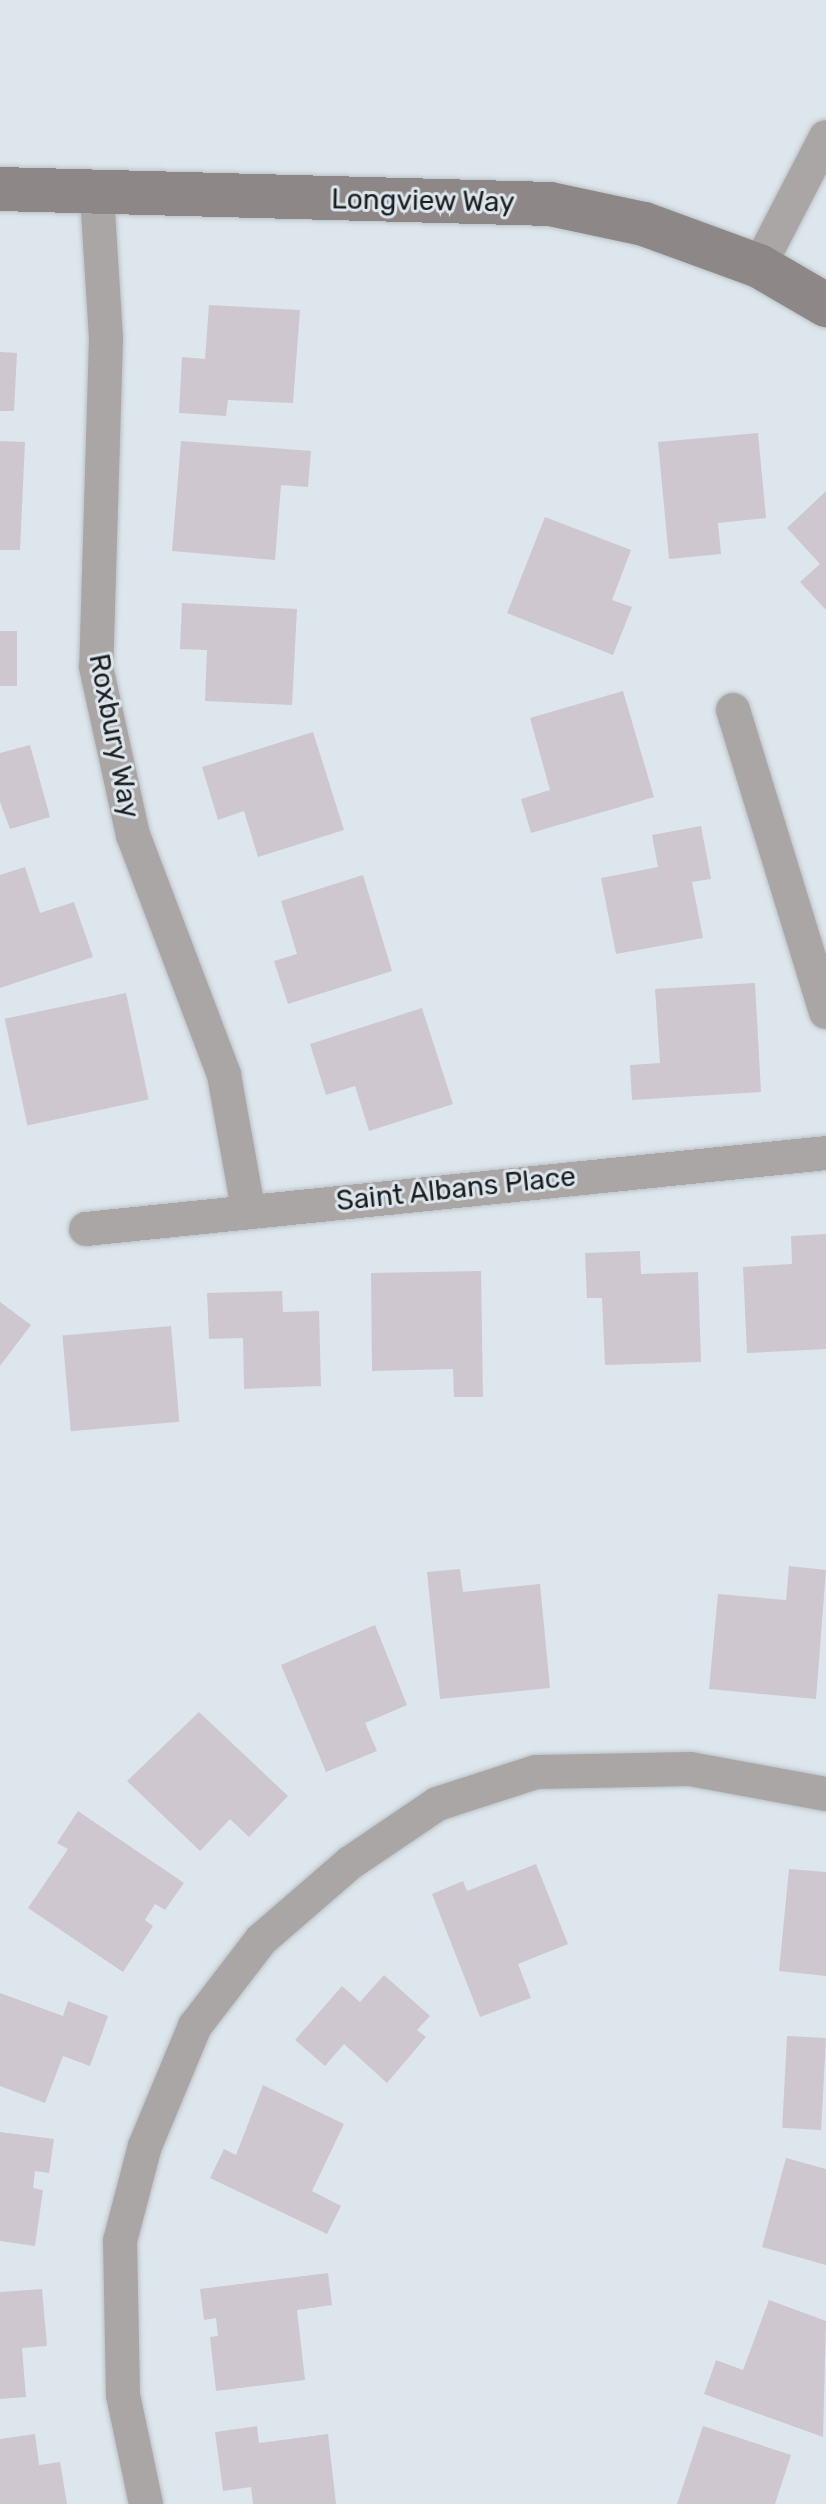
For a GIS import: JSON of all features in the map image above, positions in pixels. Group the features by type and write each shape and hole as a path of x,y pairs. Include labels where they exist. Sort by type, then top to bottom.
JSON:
{"street":[{"path":"759,266 826,137"},
{"name":"Longview Way","path":"0,189 97,195 550,204 644,224 759,266 826,305"},
{"name":"Roxbury Way","path":"97,195 106,338 96,667 133,835 224,1075 248,1209"},
{"path":"733,710 826,1012"},
{"name":"Saint Albans Place","path":"86,1229 248,1209 826,1153"},
{"path":"146,2504 123,2395 120,2241 145,2146 195,2026 261,1940 350,1863 437,1804 536,1772 690,1769 826,1794"}],"building":[{"path":"209,305 300,310 293,403 228,400 226,416 179,413 182,357 205,359"},
{"path":"0,352 17,353 14,411 0,411"},
{"path":"758,433 766,518 718,523 721,554 669,559 658,442"},
{"path":"0,441 25,442 20,550 0,550"},
{"path":"181,441 311,451 308,487 281,485 275,560 172,551"},
{"path":"826,491 826,610 800,582 820,564 787,528"},
{"path":"545,517 631,550 612,600 632,607 613,655 507,613"},
{"path":"182,603 297,609 292,705 205,701 207,650 180,649"},
{"path":"0,631 17,631 17,686 0,686"},
{"path":"623,691 654,797 531,833 521,799 550,790 530,718"},
{"path":"313,732 344,830 258,857 244,811 218,820 202,767"},
{"path":"30,745 50,817 10,829 0,802 0,753"},
{"path":"701,826 711,879 692,882 703,938 616,954 601,878 658,867 652,835"},
{"path":"25,867 40,913 74,902 93,957 0,988 0,875"},
{"path":"363,875 392,971 288,1004 274,961 297,954 281,901"},
{"path":"755,983 761,1092 632,1100 630,1065 660,1063 655,989"},
{"path":"126,993 149,1100 27,1125 5,1019"},
{"path":"422,1008 453,1104 369,1131 355,1086 326,1095 310,1044"},
{"path":"826,1234 826,1349 747,1353 743,1267 792,1264 791,1236"},
{"path":"640,1251 641,1274 698,1272 701,1362 605,1365 602,1298 587,1298 585,1253"},
{"path":"481,1271 483,1397 454,1397 453,1369 372,1371 371,1273"},
{"path":"282,1291 283,1312 319,1311 321,1386 244,1389 243,1338 209,1339 207,1293"},
{"path":"0,1302 31,1325 0,1366"},
{"path":"171,1326 179,1422 71,1431 62,1335"},
{"path":"789,1566 826,1570 816,1699 709,1689 718,1594 786,1600"},
{"path":"460,1569 463,1592 540,1584 550,1688 440,1699 427,1572"},
{"path":"375,1625 407,1705 365,1723 377,1751 326,1772 281,1665"},
{"path":"199,1712 288,1796 249,1837 230,1819 200,1851 127,1781"},
{"path":"78,1811 184,1883 165,1910 155,1904 145,1920 153,1926 123,1972 28,1908 68,1849 57,1843"},
{"path":"536,1864 568,1944 518,1964 531,1998 480,2017 432,1894 463,1881 467,1891"},
{"path":"789,1869 826,1872 826,1976 779,1971"},
{"path":"384,1975 430,2016 417,2030 426,2037 387,2083 344,2044 325,2066 295,2040 342,1986 360,2002"},
{"path":"0,1993 63,2016 68,2001 108,2016 90,2066 63,2056 45,2103 0,2086"},
{"path":"787,2036 826,2038 821,2130 782,2128"},
{"path":"263,2085 344,2124 312,2191 341,2206 327,2234 210,2178 224,2149 236,2155"},
{"path":"0,2132 54,2139 49,2173 35,2171 33,2188 43,2190 35,2246 0,2241"},
{"path":"786,2158 826,2169 826,2265 762,2247"},
{"path":"328,2273 332,2305 297,2310 305,2380 216,2391 210,2337 218,2336 216,2318 204,2320 200,2289"},
{"path":"42,2289 47,2346 22,2348 26,2397 0,2399 0,2292"},
{"path":"769,2300 826,2321 823,2437 704,2394 716,2360 743,2370"},
{"path":"257,2426 259,2443 328,2434 336,2504 253,2504 251,2487 223,2491 215,2432"},
{"path":"703,2426 791,2455 775,2504 677,2504"},
{"path":"35,2434 39,2465 60,2462 67,2504 0,2504 0,2439"}]}
